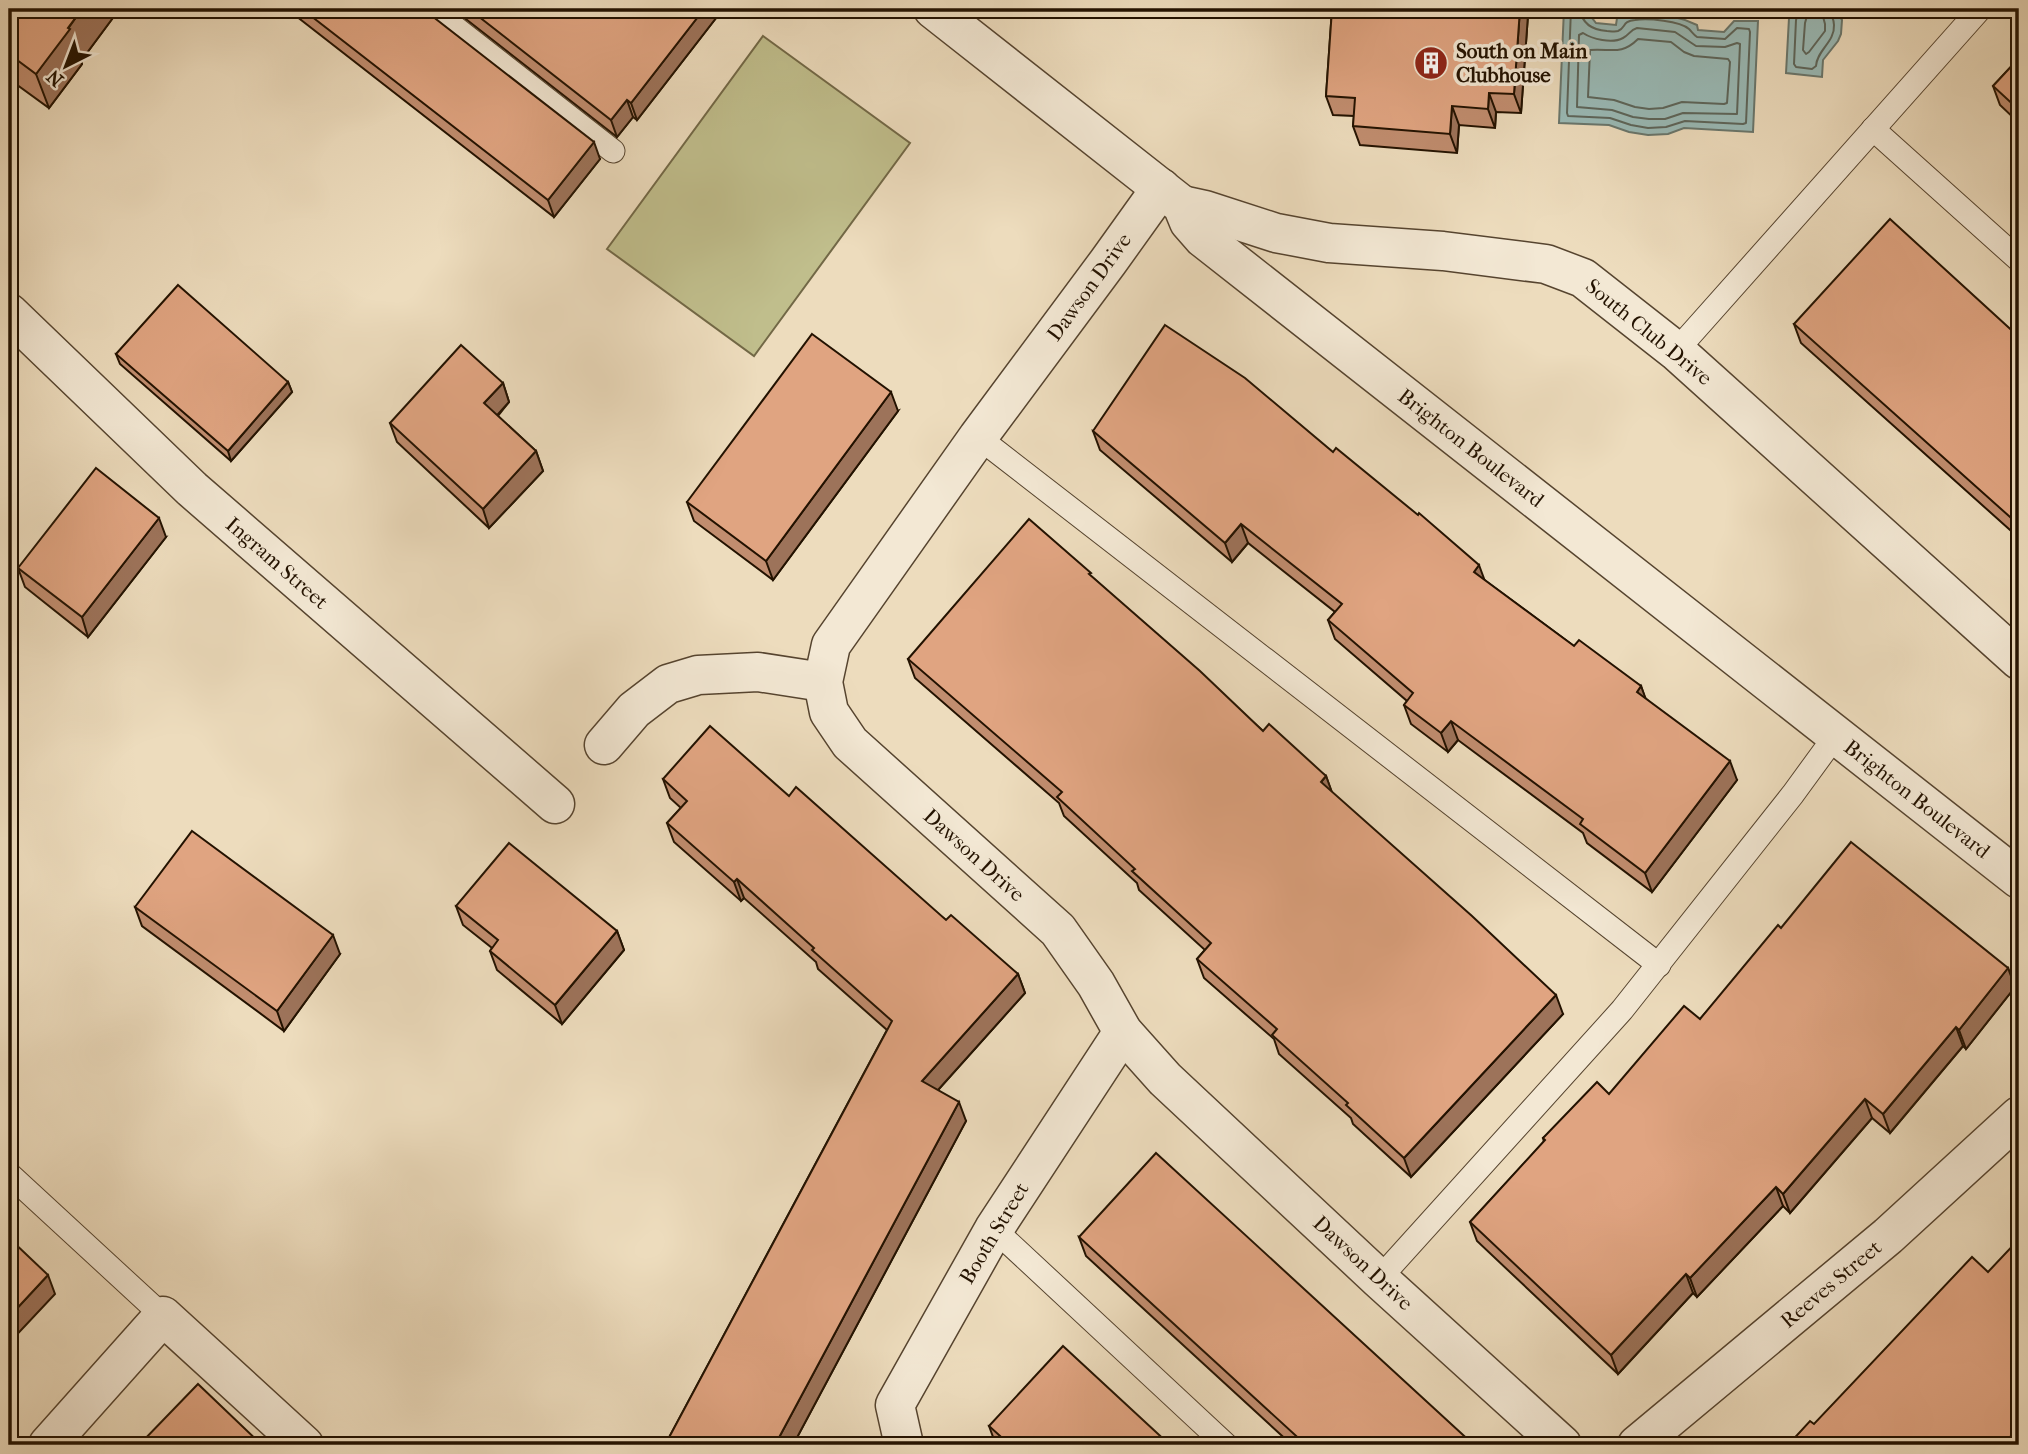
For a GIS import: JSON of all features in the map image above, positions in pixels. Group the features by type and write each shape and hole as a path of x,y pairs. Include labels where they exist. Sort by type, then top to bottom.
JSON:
{"street":[{"name":"Brighton Boulevard","path":"933,9 1172,197 1203,238 2019,879"},
{"name":"South Club Drive","path":"1172,197 1276,233 1329,243 1443,251 1546,264 1583,278 1676,351 2019,660"},
{"name":"Dawson Drive","path":"1172,197 978,438 831,645 823,682 829,712 850,743 1058,930 1096,984 1124,1032 1165,1079 1562,1445"},
{"name":"Ingram Street","path":"9,313 192,489 555,804"},
{"path":"604,745 634,710 668,684 698,675 758,672 823,682"},
{"name":"Booth Street","path":"904,1445 895,1405 994,1229 1124,1032"},
{"name":"Reeves Street","path":"1637,1445 1888,1236 2019,1116"},
{"path":"48,1445 163,1316 304,1445"}],"lane":[{"path":"431,9 613,151"},
{"path":"1676,351 1980,9"},
{"path":"1873,129 2019,260"},
{"path":"978,438 1658,965"},
{"path":"1379,1279 1613,1020 1793,794 1836,735"},
{"path":"9,1174 163,1316"},
{"path":"994,1229 1226,1445"}],"shaded area":[{"path":"763,36 910,143 754,356 607,249"}],"water":[{"path":"1564,9 1585,9 1596,23 1616,25 1617,18 1658,14 1697,25 1698,30 1724,32 1734,21 1758,21 1753,132 1684,128 1668,134 1648,135 1609,125 1559,123"},
{"path":"1794,9 1835,9 1842,20 1838,41 1823,60 1822,77 1786,73 1789,18"}],"building":[{"path":"9,9 82,9 36,74 9,54"},
{"path":"302,9 423,9 594,142 548,200"},
{"path":"469,9 704,9 631,103 627,100 611,120"},
{"name":"South on Main Clubhouse","path":"1332,9 1520,9 1514,94 1489,93 1488,109 1452,106 1450,134 1353,126 1355,98 1326,96"},
{"path":"2019,58 2019,110 1993,86"},
{"path":"1890,219 2019,337 2019,525 1794,324"},
{"path":"178,285 288,382 228,451 116,354"},
{"path":"1165,325 1245,378 1333,452 1336,448 1418,515 1419,513 1479,565 1474,572 1574,646 1579,640 1641,686 1637,692 1730,761 1645,873 1580,824 1583,819 1451,721 1441,733 1404,705 1413,693 1328,620 1342,604 1241,524 1225,543 1093,431"},
{"path":"812,334 891,392 766,561 687,502"},
{"path":"461,345 503,383 484,403 536,451 483,509 390,423"},
{"path":"96,468 159,518 82,617 18,568"},
{"path":"1029,519 1200,671 1263,731 1269,724 1326,776 1321,782 1472,916 1556,995 1404,1158 1272,1035 1277,1029 1197,959 1211,943 1132,871 1135,869 1057,797 1062,792 908,659"},
{"path":"710,726 789,796 796,787 946,920 951,915 1018,974 922,1081 959,1102 775,1445 665,1445 892,1021 737,879 734,882 667,823 687,801 663,779"},
{"path":"192,831 333,935 277,1011 135,907"},
{"path":"1851,842 2008,968 1959,1030 1956,1027 1883,1114 1865,1099 1783,1194 1776,1187 1690,1278 1686,1274 1611,1355 1470,1222 1545,1140 1543,1138 1597,1082 1609,1094 1684,1006 1700,1019 1778,925 1781,928"},
{"path":"509,843 617,931 555,1005 490,951 498,940 456,906"},
{"path":"1156,1153 1474,1445 1306,1445 1079,1237"},
{"path":"9,1238 48,1275 9,1317"},
{"path":"2019,1239 2019,1428 2002,1445 1788,1445 1810,1421 1814,1424 1972,1257 1988,1272"},
{"path":"1063,1346 1170,1445 1010,1445 989,1426"},
{"path":"198,1384 262,1445 139,1445"}],"place":[{"name":"South on Main Clubhouse","path":"1431,63"}]}
